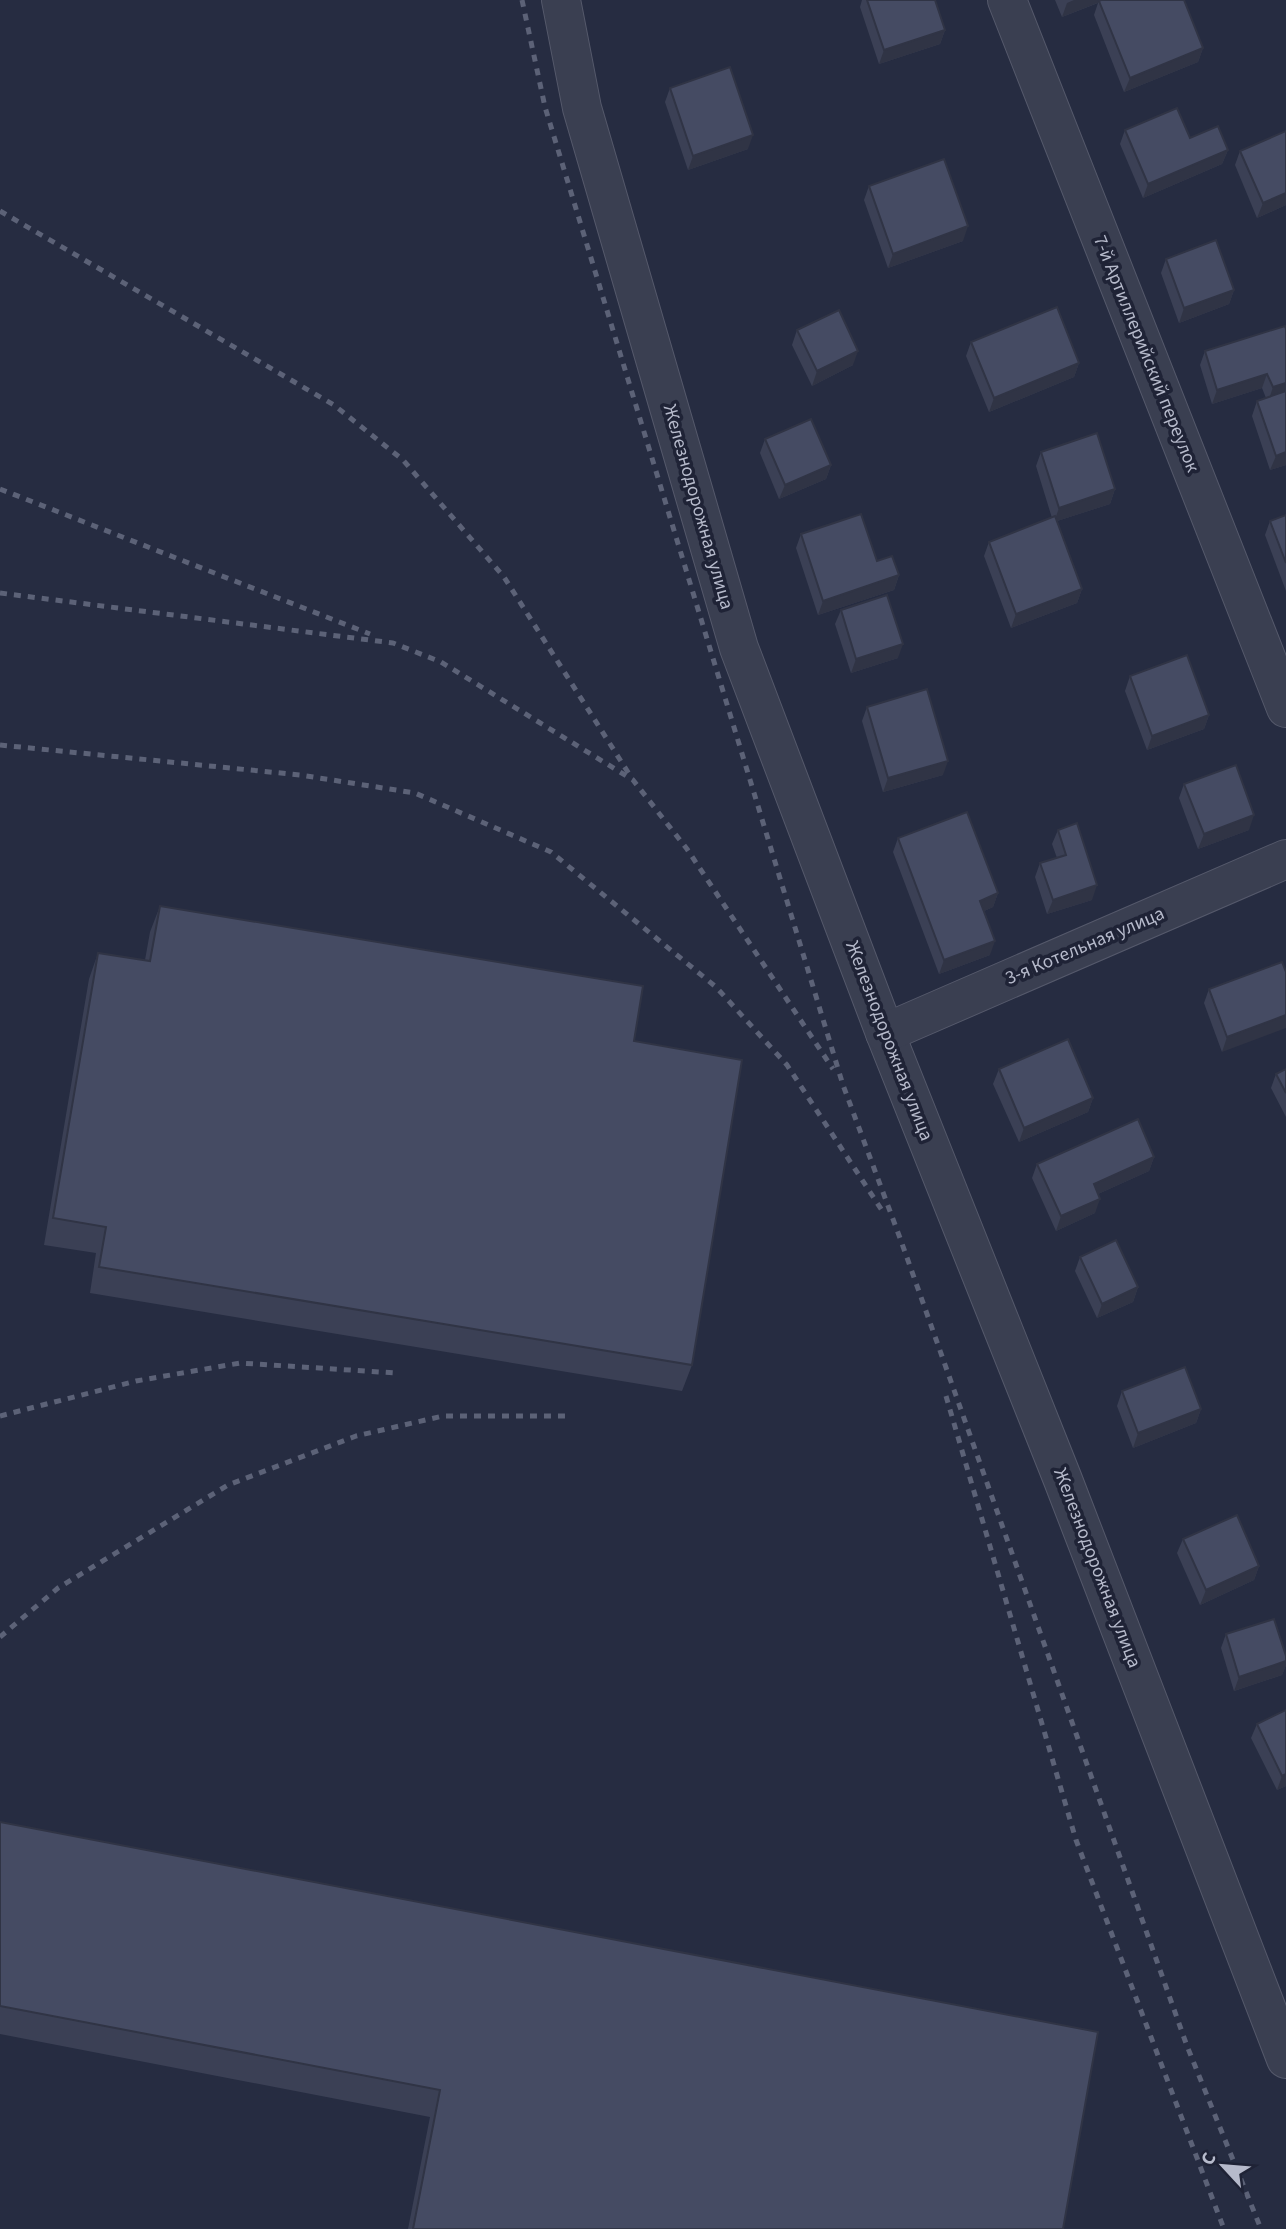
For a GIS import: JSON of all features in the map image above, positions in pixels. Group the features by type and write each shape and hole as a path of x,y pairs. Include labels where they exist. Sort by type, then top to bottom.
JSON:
{"street":[{"name":"Железнодорожная улица","path":"561,0 582,108 739,648 885,1033 1063,1480 1286,2059"},
{"name":"7-й Артиллерийский переулок","path":"1007,0 1286,708"},
{"name":"3-я Котельная улица","path":"885,1033 1286,859"}],"building":[{"path":"867,0 935,0 945,30 884,50"},
{"path":"1184,0 1203,48 1130,78 1099,1"},
{"path":"730,67 753,135 693,156 670,88"},
{"path":"1177,108 1190,138 1218,126 1228,150 1148,184 1125,130"},
{"path":"1286,131 1286,193 1263,203 1240,151"},
{"path":"944,159 968,226 893,254 869,186"},
{"path":"1216,240 1234,290 1184,308 1166,259"},
{"path":"1057,307 1079,363 994,398 971,342"},
{"path":"839,310 858,351 817,371 797,330"},
{"path":"1285,326 1286,383 1273,387 1267,374 1217,390 1205,351"},
{"path":"1286,391 1286,452 1276,456 1257,401"},
{"path":"811,419 831,465 785,485 765,439"},
{"path":"1097,433 1115,489 1059,508 1041,452"},
{"path":"861,514 877,561 892,556 899,575 823,601 801,534"},
{"path":"1286,515 1286,563 1270,521"},
{"path":"1055,516 1082,589 1016,614 989,542"},
{"path":"887,595 903,644 856,659 841,610"},
{"path":"1187,655 1209,715 1152,736 1130,676"},
{"path":"927,689 948,761 888,778 867,707"},
{"path":"1236,765 1254,815 1204,834 1184,784"},
{"path":"967,812 998,893 980,901 995,941 944,960 898,838"},
{"path":"1077,823 1097,885 1053,900 1040,863 1066,855 1058,830"},
{"path":"160,906 643,986 634,1041 742,1060 692,1365 99,1267 106,1227 53,1218 98,953 150,961"},
{"path":"1282,962 1286,972 1286,1015 1227,1037 1209,989"},
{"path":"1068,1039 1093,1098 1024,1128 999,1069"},
{"path":"1286,1069 1286,1093 1276,1074"},
{"path":"1138,1119 1154,1157 1094,1184 1100,1199 1061,1216 1037,1164"},
{"path":"1116,1240 1138,1287 1102,1304 1080,1257"},
{"path":"1185,1367 1201,1409 1138,1433 1122,1391"},
{"path":"1237,1515 1259,1566 1206,1590 1183,1539"},
{"path":"1274,1619 1286,1661 1239,1677 1226,1634"},
{"path":"1286,1710 1286,1774 1282,1776 1257,1724"},
{"path":"0,1822 1098,2032 1063,2229 413,2229 440,2090 0,2006"}],"railway":[{"path":"522,0 545,107 843,1085 900,1238 1187,2046 1261,2229"},
{"path":"0,211 334,405 403,460 504,577 631,777"},
{"path":"0,489 370,634"},
{"path":"0,593 393,643 441,662 633,780 687,849 833,1069"},
{"path":"0,745 300,775 415,793 551,852 716,987 787,1065 885,1215"},
{"path":"0,1416 136,1381 240,1363 396,1373"},
{"path":"946,1396 1076,1840 1224,2229"},
{"path":"0,1637 58,1588 228,1485 356,1436 443,1416 565,1416"}]}
